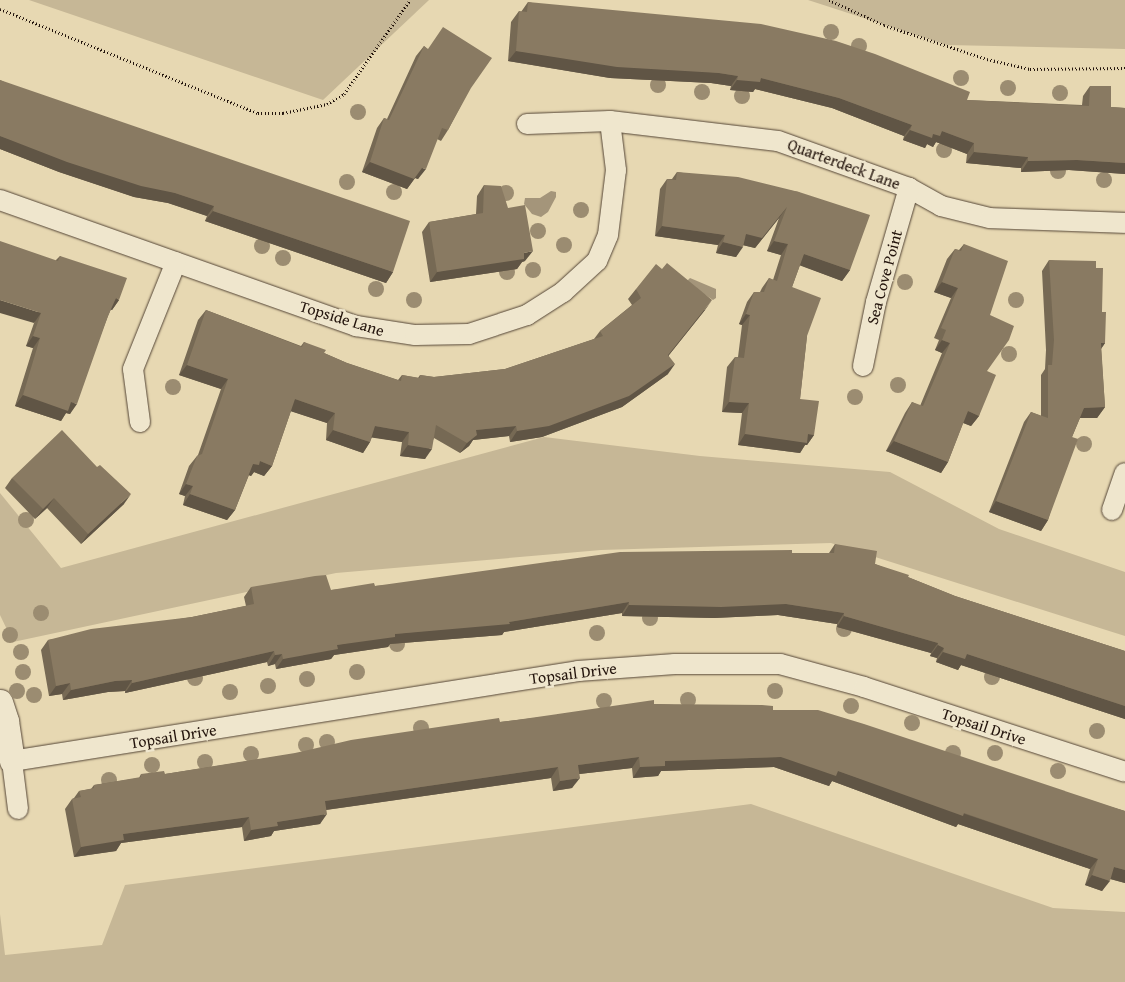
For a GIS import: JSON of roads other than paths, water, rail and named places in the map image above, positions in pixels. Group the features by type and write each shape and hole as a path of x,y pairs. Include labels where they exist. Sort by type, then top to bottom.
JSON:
{"street":[{"name":"Quarterdeck Lane","path":"527,124 610,121 778,141 909,188 941,206 990,218 1125,223"},
{"name":"Topside Lane","path":"0,200 356,326 384,332 442,337 500,326 552,300 597,261 608,235 616,170 610,121"},
{"name":"Sea Cove Point","path":"863,366 876,302 909,188"},
{"path":"140,422 134,369 176,262"},
{"path":"1112,510 1125,473"},
{"name":"Topsail Drive","path":"12,761 578,671 675,664 776,664 846,681 1125,772"},
{"path":"0,702 6,721 18,809"}]}
